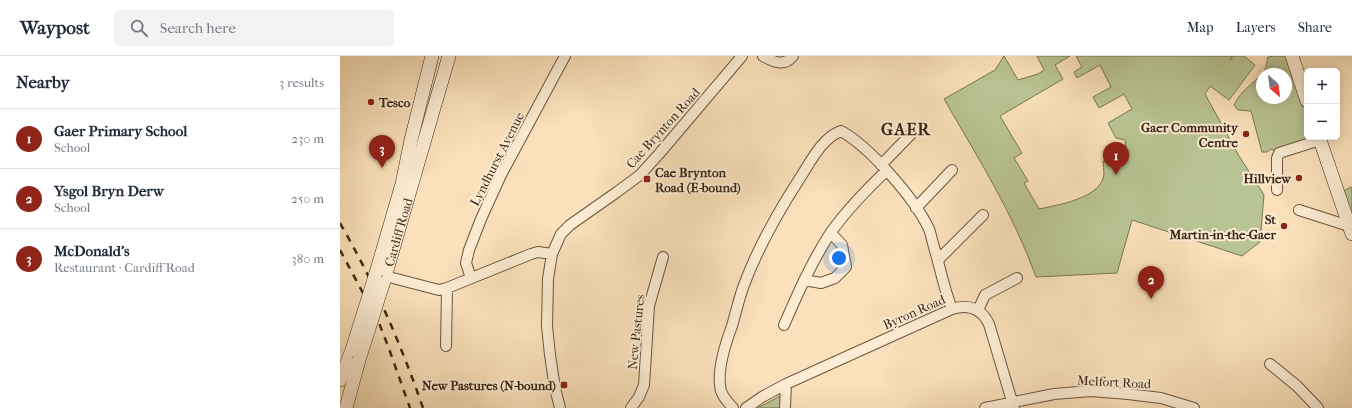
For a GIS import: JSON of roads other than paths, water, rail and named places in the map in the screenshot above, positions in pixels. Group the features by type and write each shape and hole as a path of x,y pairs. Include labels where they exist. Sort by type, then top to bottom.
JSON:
{"main road":[{"name":"Cardiff Road","path":"382,277 411,140 432,56"},
{"name":"Cardiff Road","path":"345,399 355,355 382,277 449,56"},
{"path":"1292,56 1304,92"},
{"path":"1320,140 1350,230"},
{"name":"Cardiff Road","path":"340,380 355,355"}],"street":[{"name":"Lyndhurst Avenue","path":"471,278 466,263 469,250 481,219 500,175 565,56"},
{"name":"Cae Brynton Road","path":"560,408 555,388 547,326 548,279 552,254 561,234 570,225 640,175 742,56"},
{"path":"763,56 780,64 789,59"},
{"path":"733,408 723,396 720,385 726,341 744,285 758,252 781,207 816,152 833,134 841,131 851,137 884,168 913,202 929,229 946,294 952,309"},
{"path":"784,325 804,280 831,233 914,131"},
{"path":"1277,190 1277,158 1279,153 1314,140"},
{"path":"916,208 952,170"},
{"path":"1299,210 1350,230"},
{"path":"938,260 982,215"},
{"path":"804,280 821,283 835,278 846,267 842,245 831,233"},
{"path":"382,277 399,278 439,290 531,254 538,252 552,254"},
{"name":"New Pastures","path":"631,408 644,385 649,306 663,257"},
{"path":"1014,405 989,324 983,314 978,310 985,295 1016,278"},
{"path":"446,346 447,288"},
{"name":"Byron Road","path":"746,408 762,397 786,384 952,309 966,306 978,310"},
{"path":"1270,364 1297,386 1318,408"},
{"path":"785,408 786,384"},
{"name":"Melfort Road","path":"985,408 1014,405 1054,394 1091,391 1161,398 1194,408"}],"railway":[{"path":"340,223 386,314 406,360 423,408"},
{"path":"340,250 379,323 410,408"}],"place":[{"name":"Tesco","path":"371,102"},
{"name":"Gaer Community Centre","path":"1246,134"},
{"name":"McDonald's","path":"382,168"},
{"name":"Gaer Primary School","path":"1116,175"},
{"name":"Hillview","path":"1299,178"},
{"name":"Cae Brynton Road (E-bound)","path":"647,179"},
{"name":"St Martin-in-the-Gaer","path":"1284,226"},
{"name":"Ysgol Bryn Derw","path":"1151,299"},
{"name":"New Pastures (N-bound)","path":"564,385"}],"district":[{"name":"GAER","path":"906,129"}]}
